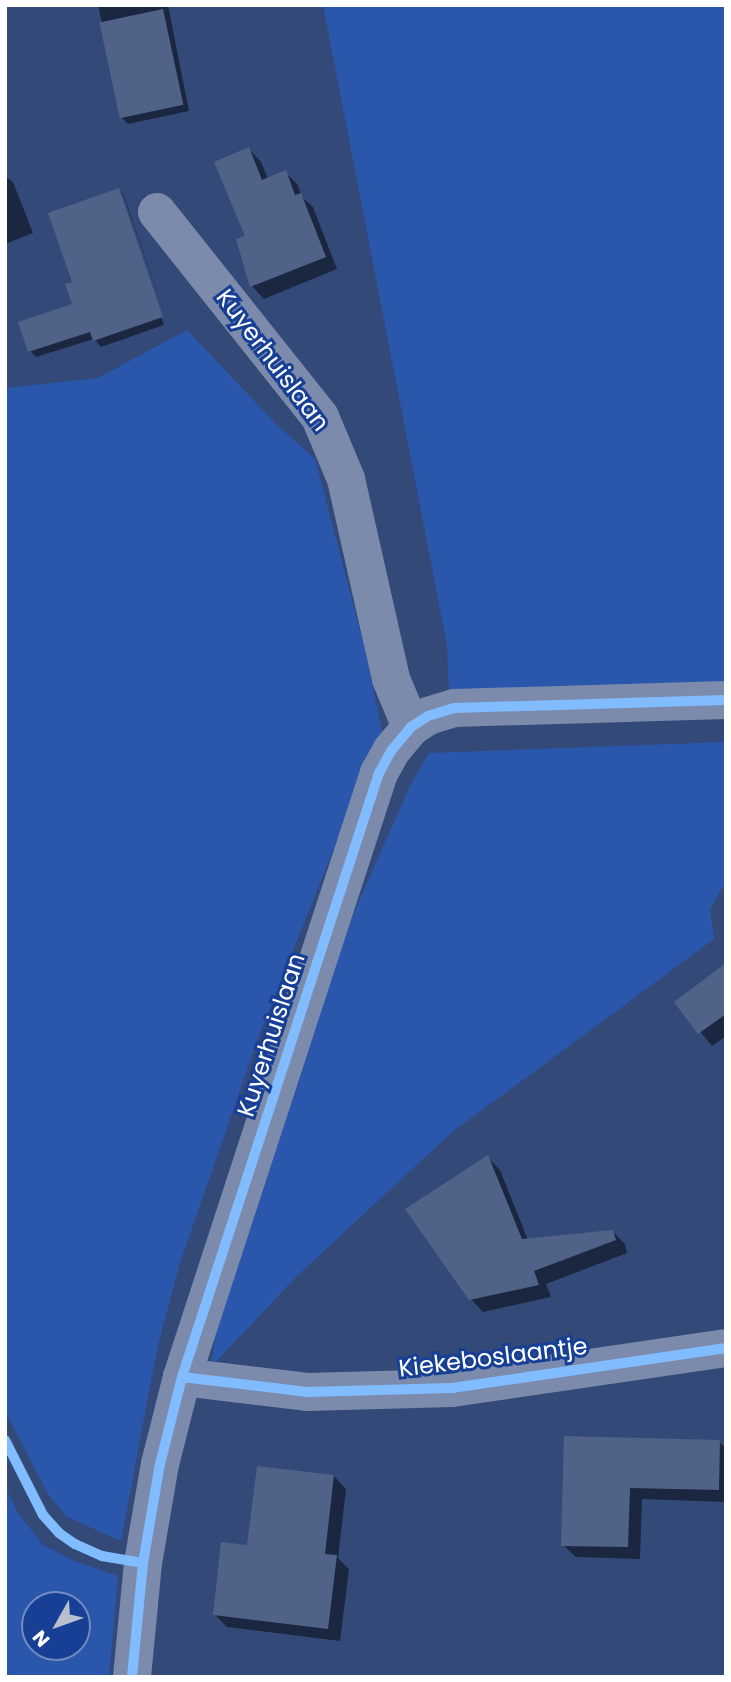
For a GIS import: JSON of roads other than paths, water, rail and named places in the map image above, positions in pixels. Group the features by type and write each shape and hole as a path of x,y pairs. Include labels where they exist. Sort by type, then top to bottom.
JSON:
{"street":[{"name":"Kuyerhuislaan","path":"157,212 320,417 346,479 391,679 411,727"},
{"name":"Kuyerhuislaan","path":"132,1677 143,1563 160,1464 182,1377 379,773 391,751 411,727 428,716 454,708 726,700"},
{"name":"Kiekeboslaantje","path":"182,1377 307,1392 452,1388 726,1348"}]}
